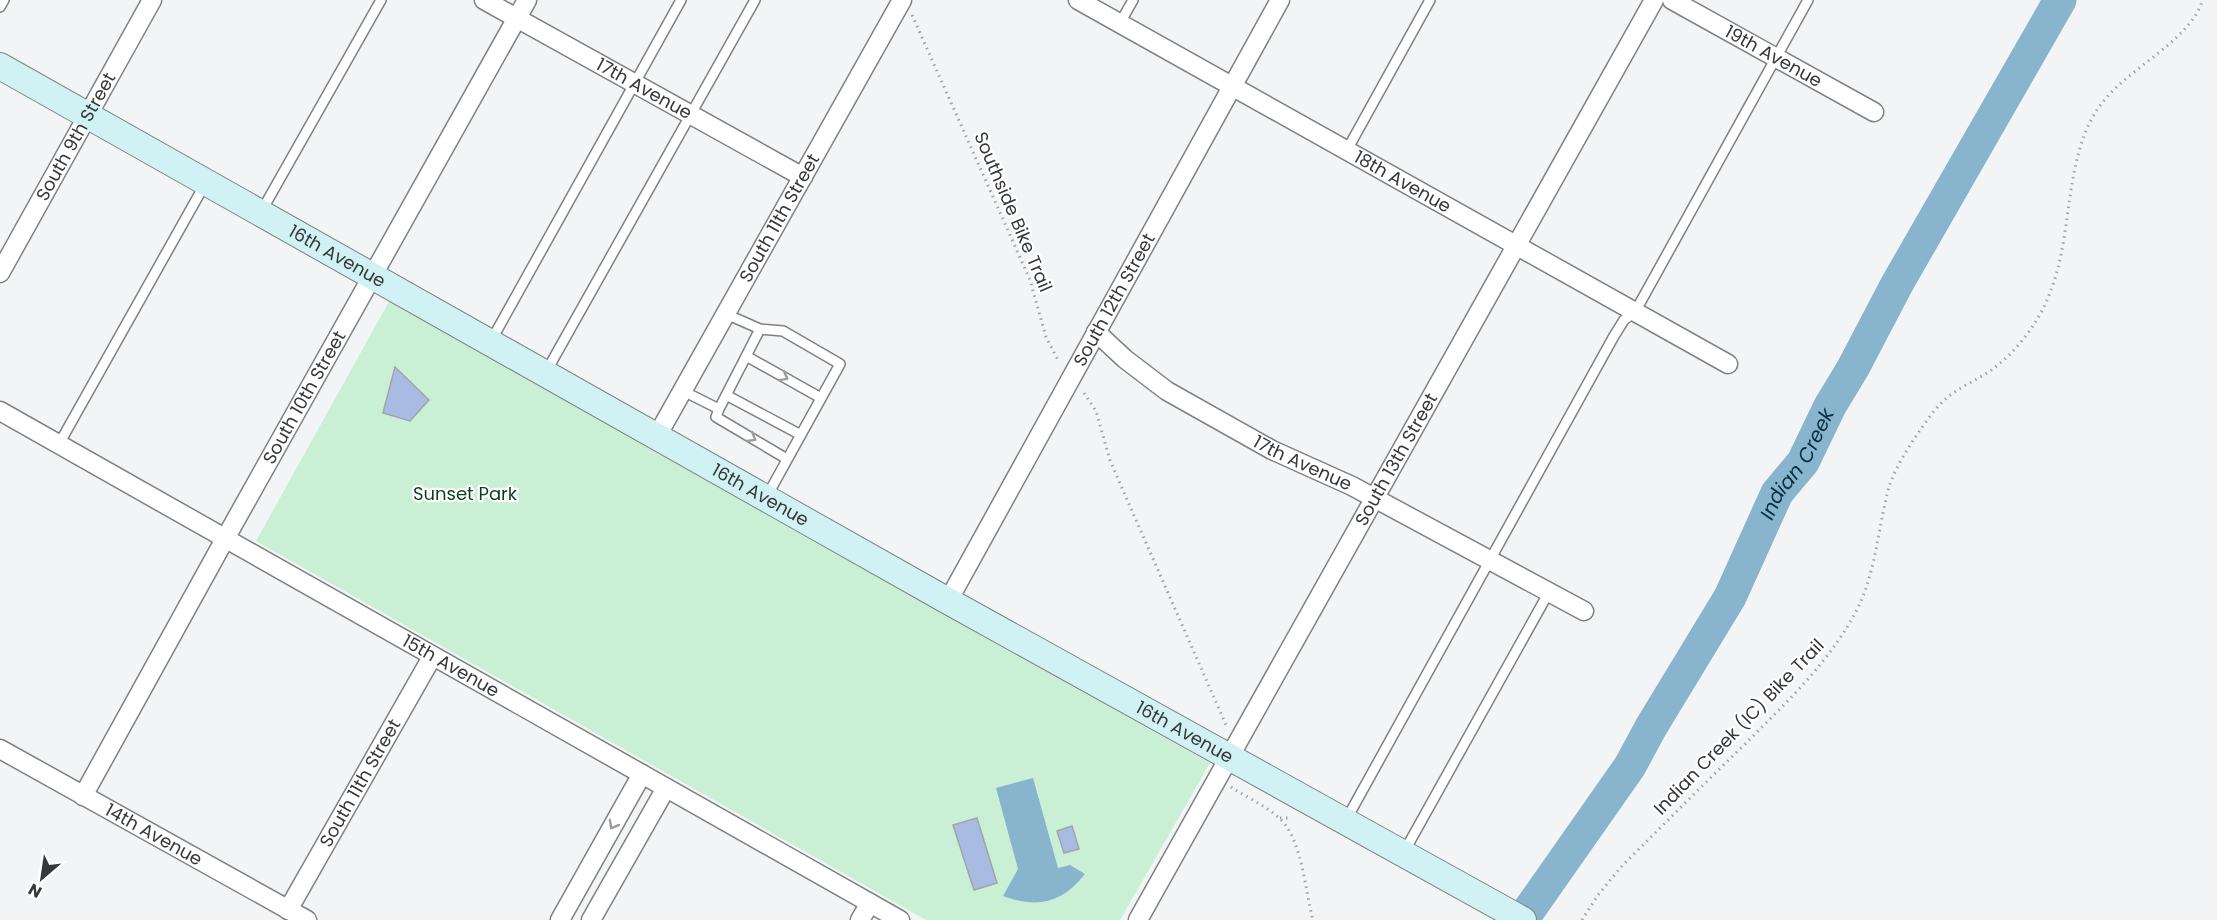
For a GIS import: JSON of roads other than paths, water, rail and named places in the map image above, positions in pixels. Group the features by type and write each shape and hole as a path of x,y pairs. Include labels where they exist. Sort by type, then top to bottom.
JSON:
{"street":[{"name":"South 9th Street","path":"0,273 152,0"},
{"name":"17th Avenue","path":"484,0 803,177"},
{"name":"South 10th Street","path":"83,796 527,0"},
{"name":"18th Avenue","path":"1078,0 1728,364"},
{"name":"South 12th Street","path":"948,601 1280,0"},
{"name":"South 13th Street","path":"1138,920 1654,0"},
{"name":"19th Avenue","path":"1672,0 1874,112"},
{"name":"South 11th Street","path":"657,436 803,177 906,4"},
{"name":"16th Avenue","path":"0,66 948,601 1523,920"},
{"name":"17th Avenue","path":"1096,332 1125,359 1167,391 1272,450 1376,499 1584,611"},
{"name":"15th Avenue","path":"0,411 900,920"},
{"name":"South 11th Street","path":"288,910 432,657"},
{"name":"14th Avenue","path":"0,749 307,920"},
{"path":"560,920 642,774"},
{"path":"591,920 666,788"},
{"path":"860,920 870,903"}],"lane":[{"path":"0,7 4,0"},
{"path":"260,213 381,0"},
{"path":"490,342 681,0"},
{"path":"546,373 755,0"},
{"path":"1120,23 1133,0"},
{"path":"1347,150 1430,0"},
{"path":"1345,822 1614,336 1624,320 1635,312 1808,0"},
{"path":"59,444 206,182"},
{"path":"726,314 760,329 783,331 840,364 766,498"},
{"path":"717,413 760,329"},
{"path":"746,356 821,398"},
{"path":"683,390 787,459"},
{"path":"726,395 801,435"},
{"path":"1403,854 1549,592"}],"water":[{"path":"1033,778 1058,868 1070,865 1085,874 1067,892 1058,897 1049,901 1027,902 1003,896 1018,869 996,788"}],"waterway":[{"name":"Indian Creek","path":"1522,920 1630,766 1730,597 1777,493 1803,462 1830,406 1853,368 1897,284 2060,0"}],"park label":[{"name":"Sunset Park","path":"465,494"}]}
